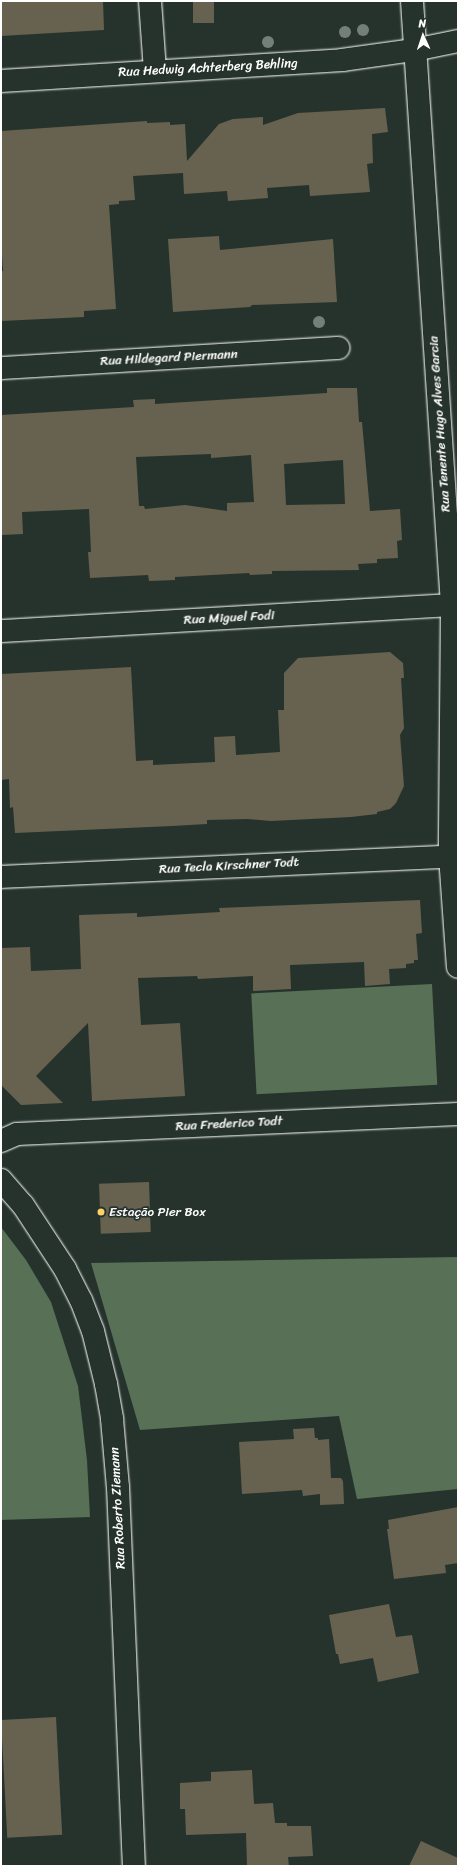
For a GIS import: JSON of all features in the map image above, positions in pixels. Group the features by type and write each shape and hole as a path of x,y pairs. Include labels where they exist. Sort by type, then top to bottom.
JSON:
{"street":[{"path":"150,1 155,71"},
{"name":"Rua Tenente Hugo Alves Garcia","path":"412,1 414,50 455,605 454,856 458,967"},
{"name":"Rua Hedwig Achterberg Behling","path":"1,81 342,60 414,50 458,41"},
{"name":"Rua Hildegard Piermann","path":"1,368 338,348"},
{"name":"Rua Miguel Fodi","path":"1,631 455,605"},
{"name":"Rua Tecla Kirschner Todt","path":"1,877 454,856"},
{"name":"Rua Frederico Todt","path":"1,1141 17,1134 458,1114"},
{"name":"Rua Roberto Ziemann","path":"1,1180 23,1205 65,1269 81,1300 93,1331 105,1378 112,1419 118,1487 134,1866"}],"green space":[{"path":"432,984 437,1085 257,1094 251,993"},
{"path":"1,1227 26,1260 51,1302 78,1386 87,1460 90,1517 1,1520"},
{"path":"458,1257 458,1489 357,1499 339,1416 140,1430 91,1263"}],"building":[{"path":"1,1 103,1 104,30 1,36"},
{"path":"193,1 214,1 214,23 193,23"},
{"path":"385,108 388,132 372,134 373,163 367,164 370,192 310,196 309,185 267,188 268,198 228,201 227,191 184,194 183,173 133,176 135,200 119,201 119,204 109,205 116,309 84,311 84,317 1,321 1,271 3,271 1,238 1,131 147,121 147,123 170,122 170,125 185,124 187,161 219,124 233,119 263,117 263,125 298,113"},
{"path":"219,236 220,250 333,239 337,302 252,305 250,307 173,312 168,239"},
{"path":"327,388 357,388 359,422 362,422 370,511 400,509 402,540 397,541 398,558 377,559 377,563 358,564 359,570 272,571 272,574 250,575 249,573 175,577 175,580 149,581 148,575 90,578 88,552 91,552 89,509 22,512 23,534 1,535 1,415 134,407 133,400 155,399 155,404 327,393","holes":["211,454 211,458 251,455 254,502 227,503 227,511 185,505 145,509 144,506 139,506 136,457","343,460 345,504 286,505 284,464"]},
{"path":"390,652 403,663 404,678 401,678 404,728 400,735 404,786 396,803 390,809 377,812 377,814 351,817 271,821 248,819 207,820 207,824 15,833 13,807 10,808 9,779 1,780 1,674 131,667 136,761 153,760 153,765 215,762 214,737 235,736 236,755 280,752 278,710 284,710 284,673 298,658"},
{"path":"420,900 422,933 416,934 418,960 414,960 414,963 406,964 406,968 389,969 390,984 365,986 364,962 290,965 291,989 253,991 253,976 198,979 197,976 138,978 141,1025 180,1023 185,1096 92,1101 88,1023 36,1076 63,1103 21,1105 1,1085 1,948 30,947 31,971 81,969 79,915 137,913 137,917 220,912 219,908"},
{"path":"149,1182 151,1232 101,1234 99,1184"},
{"path":"314,1428 315,1438 318,1438 318,1440 329,1439 331,1478 341,1478 343,1481 344,1504 320,1505 320,1494 303,1496 302,1490 242,1494 239,1442 294,1439 293,1429"},
{"path":"458,1507 458,1563 445,1565 446,1573 394,1579 387,1529 389,1529 388,1520"},
{"path":"389,1604 396,1637 412,1635 419,1673 378,1682 373,1658 340,1664 338,1654 336,1654 329,1615"},
{"path":"56,1717 62,1835 7,1838 1,1720"},
{"path":"252,1770 254,1804 273,1803 275,1823 287,1823 287,1826 311,1826 313,1856 288,1857 289,1866 247,1866 246,1833 186,1835 185,1809 180,1809 180,1783 211,1781 211,1772"},
{"path":"421,1841 458,1858 458,1866 409,1866"}],"place":[{"name":"Estação Pier Box","path":"101,1212"}]}
